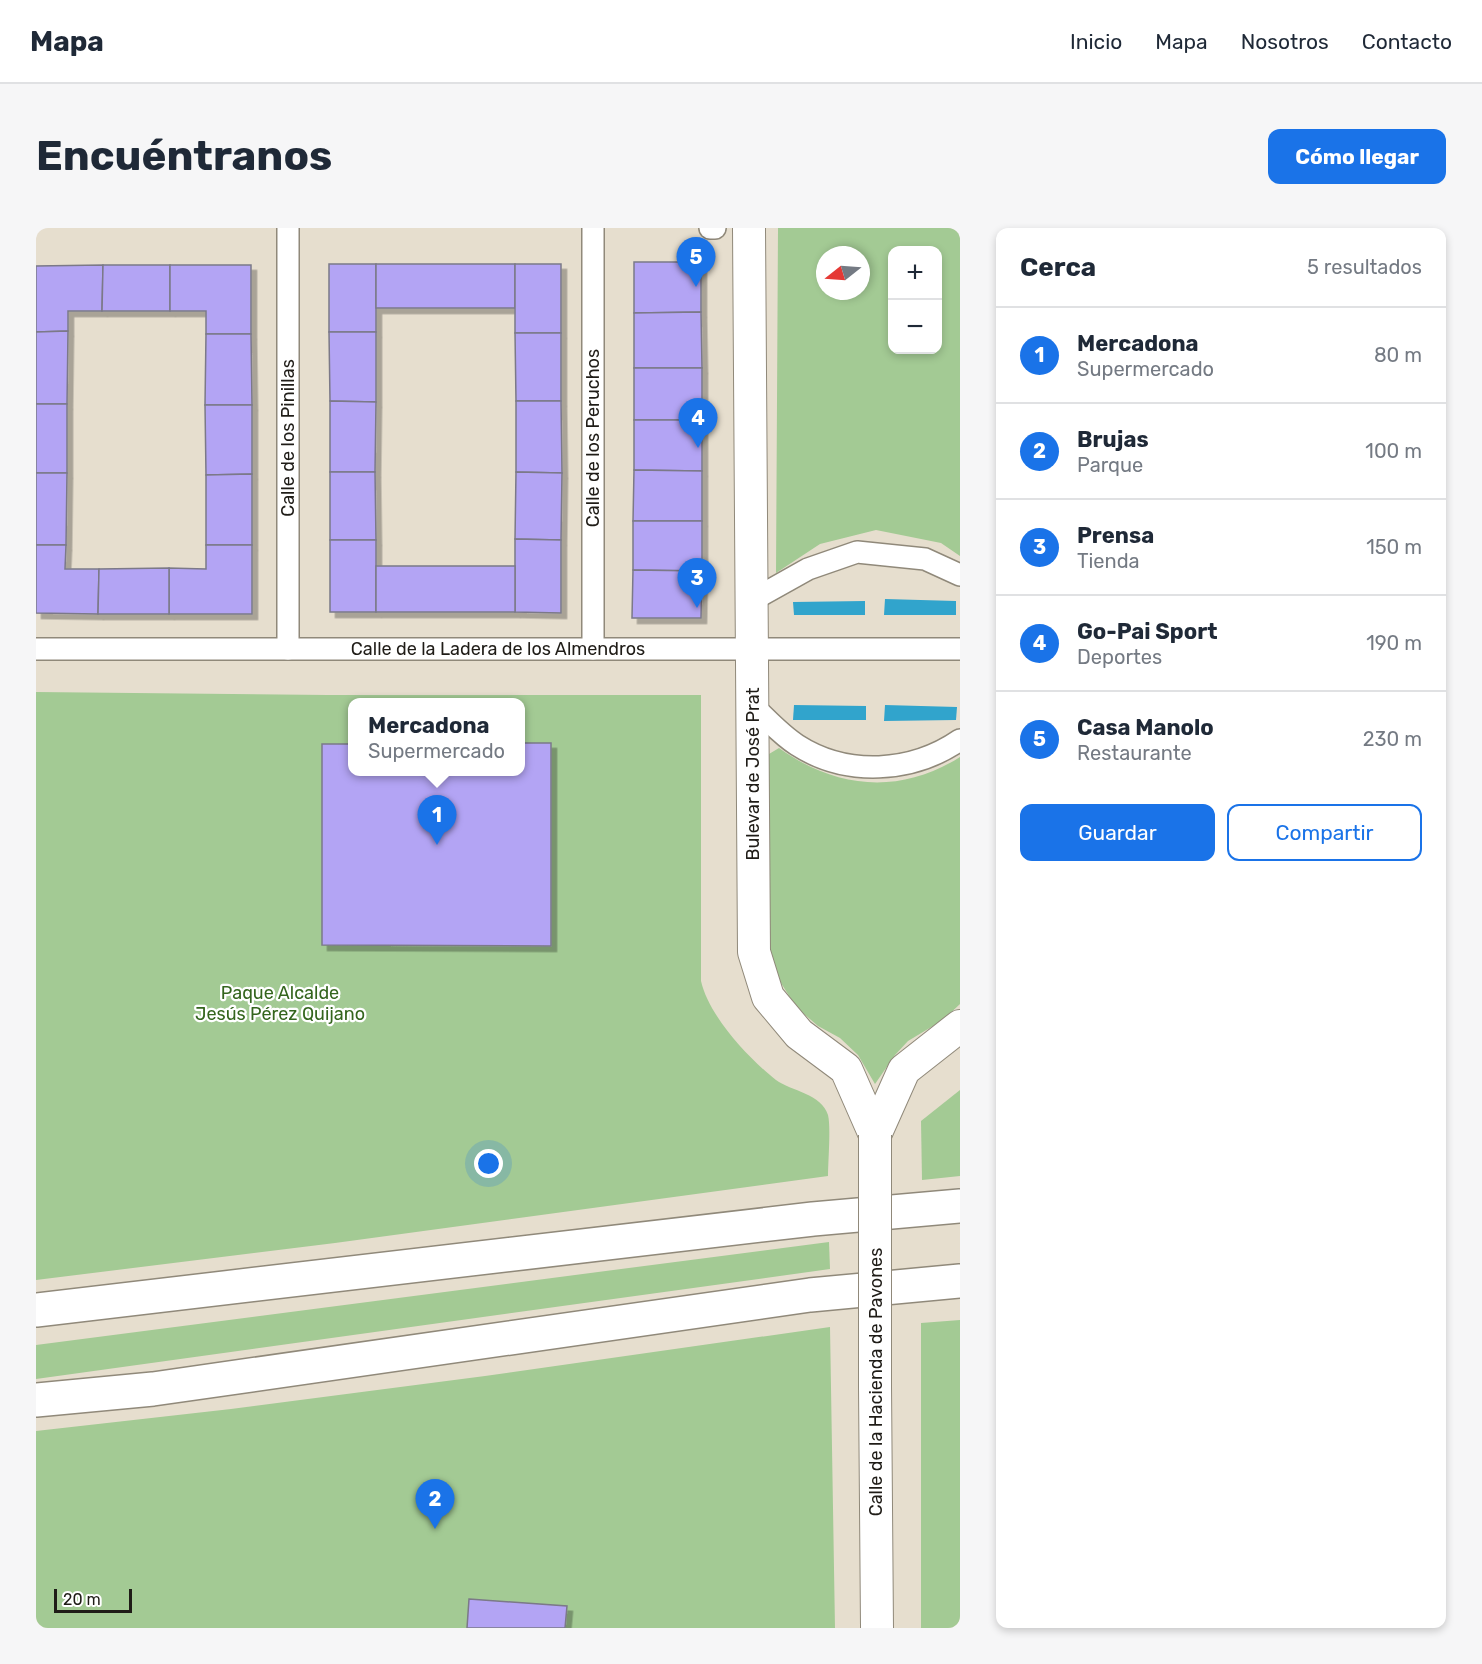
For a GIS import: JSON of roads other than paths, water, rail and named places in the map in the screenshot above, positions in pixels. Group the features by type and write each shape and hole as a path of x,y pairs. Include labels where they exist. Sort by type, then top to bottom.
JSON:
{"highway":[{"path":"36,1310 813,1219 960,1206"},
{"path":"36,1400 153,1389 810,1295 960,1281"}],"street":[{"name":"Calle de los Pinillas","path":"288,228 288,649"},
{"name":"Calle de los Peruchos","path":"593,649 594,228"},
{"path":"710,228 715,228"},
{"name":"Bulevar de José Prat","path":"748,228 754,952 768,997 799,1034 846,1069 875,1135"},
{"path":"752,602 808,569 857,552 925,559 960,575"},
{"name":"Calle de la Ladera de los Almendros","path":"36,649 960,649"},
{"path":"752,705 778,731 799,746 822,757 848,765 898,766 924,759 960,740"},
{"path":"875,1135 904,1070 960,1026"},
{"name":"Calle de la Hacienda de Pavones","path":"875,1135 877,1628"}],"water":[{"path":"885,599 956,601 956,615 884,615"},
{"path":"865,601 865,615 794,615 793,602"},
{"path":"794,705 866,706 866,720 793,720"},
{"path":"885,705 957,707 956,720 884,721"}],"place":[{"name":"Casa Manolo","path":"696,287"},
{"name":"Go-Pai Sport","path":"698,448"},
{"name":"Prensa","path":"697,608"},
{"name":"Mercadona","path":"437,845"},
{"name":"Brujas","path":"435,1529"}],"park label":[{"name":"Paque Alcalde Jesús Pérez Quijano","path":"280,1003"}]}
